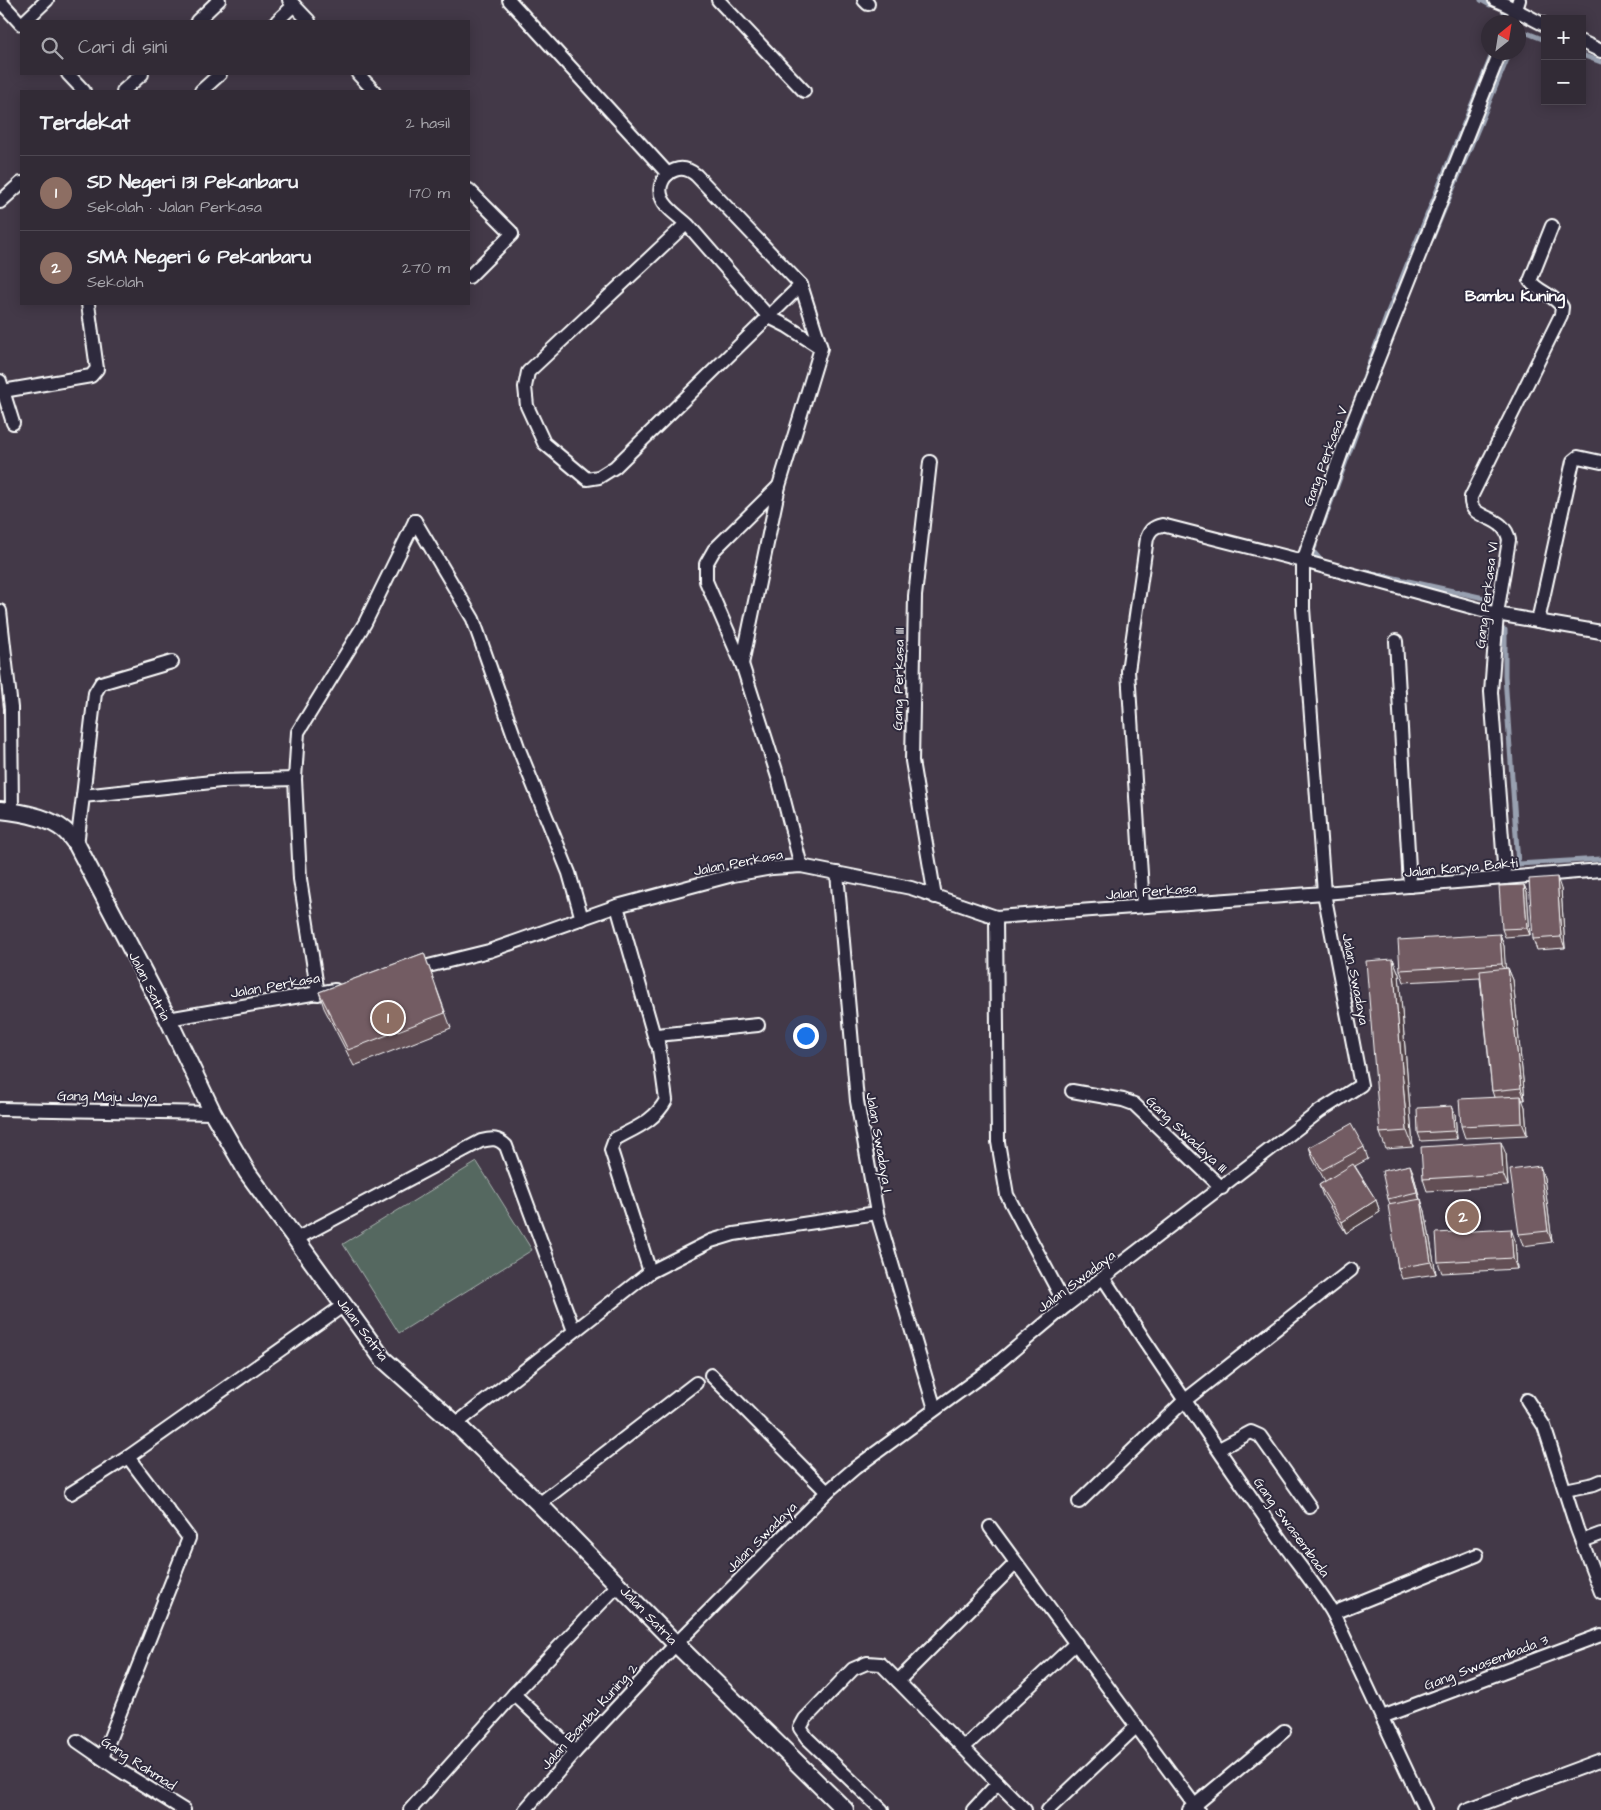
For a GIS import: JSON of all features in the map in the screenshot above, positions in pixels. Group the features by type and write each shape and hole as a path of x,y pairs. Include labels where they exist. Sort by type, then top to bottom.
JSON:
{"street":[{"path":"26,20 47,0"},
{"path":"198,20 219,0"},
{"path":"509,0 668,174"},
{"path":"718,0 804,91"},
{"path":"1496,0 1518,5 1527,16 1541,23"},
{"path":"0,1 20,23"},
{"path":"278,20 291,3 308,20"},
{"path":"1586,44 1601,51"},
{"name":"Gang Perkasa V","path":"1324,893 1302,608 1303,560 1347,437 1497,60"},
{"path":"69,75 83,90"},
{"path":"124,90 141,75"},
{"path":"202,90 219,75"},
{"path":"359,75 371,90"},
{"path":"742,664 779,486 821,348 801,285 696,175 684,169 677,169 668,174 662,183 661,196 664,203 686,224 768,317 787,326 821,348"},
{"path":"0,202 20,184"},
{"path":"470,191 512,234 470,276"},
{"path":"686,224 528,372 525,386 527,406 544,443 587,479 599,477 615,467 801,285"},
{"name":"Gang Perkasa VI","path":"1505,878 1491,692 1497,614 1509,540 1507,531 1501,525 1474,511 1470,504 1471,497 1561,315 1562,307 1558,301 1534,286 1530,281 1552,226"},
{"path":"13,423 1,386 91,376 95,373 97,369 88,305"},
{"path":"1538,621 1573,461 1578,457 1601,462"},
{"name":"Gang Perkasa III","path":"930,462 915,596 912,761 934,896"},
{"path":"779,486 714,550 706,564 706,581 742,664 778,777 801,866"},
{"path":"318,994 300,879 295,779 298,732 365,623 416,521 473,619 518,747 569,873 582,919"},
{"path":"1143,906 1128,670 1147,538 1150,530 1162,525 1303,560 1497,614 1601,632"},
{"path":"0,612 6,708 6,810"},
{"path":"1396,641 1410,886"},
{"path":"77,845 94,692 101,683 172,662"},
{"path":"82,796 222,781 295,779"},
{"name":"Jalan Satria","path":"6,810 49,821 64,830 77,845 168,1019 213,1113 247,1172 383,1359 456,1424 539,1504 676,1644 845,1810"},
{"name":"Jalan Perkasa","path":"404,972 489,951 617,906 733,875 772,868 801,866 911,888 996,918 1324,893"},
{"name":"Jalan Karya Bakti","path":"1324,893 1601,870"},
{"name":"Jalan Swadaya I","path":"837,873 856,1101 877,1212 935,1409"},
{"name":"Jalan Swadaya","path":"676,1644 827,1492 855,1468 992,1368 1066,1306 1104,1279 1320,1111 1362,1085 1324,893"},
{"path":"617,906 657,1044 666,1100 661,1110 649,1121 615,1139 611,1150 650,1272"},
{"path":"996,918 998,1142 1007,1195 1066,1306"},
{"name":"Jalan Perkasa","path":"168,1019 318,994 347,987"},
{"path":"657,1044 657,1035 758,1025"},
{"name":"Gang Swadaya III","path":"1072,1091 1123,1100 1134,1104 1222,1188"},
{"name":"Gang Maju Jaya","path":"0,1109 213,1113"},
{"path":"296,1239 482,1141 492,1138 500,1140 506,1146 574,1331"},
{"path":"456,1424 650,1272 711,1241 734,1234 877,1212"},
{"path":"1079,1502 1184,1401 1351,1270"},
{"name":"Gang Swasembada","path":"1104,1279 1184,1401 1281,1541 1315,1584 1333,1613 1425,1810"},
{"path":"71,1493 128,1457 344,1305"},
{"path":"710,1375 827,1492"},
{"path":"539,1504 696,1383"},
{"path":"1527,1400 1544,1426 1601,1592"},
{"path":"1219,1449 1251,1432 1256,1433 1310,1507"},
{"path":"102,1758 189,1538 128,1457"},
{"path":"1565,1490 1594,1484 1601,1480"},
{"path":"990,1527 1137,1726 1194,1808 1284,1731"},
{"path":"1582,1541 1601,1534"},
{"path":"1333,1613 1477,1555"},
{"path":"898,1681 1016,1563"},
{"path":"410,1810 514,1694 618,1584"},
{"name":"Gang Swasembada 3","path":"1382,1717 1601,1635"},
{"path":"963,1748 1076,1643"},
{"name":"Jalan Bambu Kuning 2","path":"525,1810 575,1752 676,1644"},
{"path":"882,1810 807,1738 800,1728 805,1719 853,1668 867,1663 881,1664 1025,1810"},
{"path":"514,1694 575,1752"},
{"path":"1048,1810 1137,1726"},
{"name":"Gang Rahmad","path":"77,1741 116,1768 184,1810"},
{"path":"1466,1810 1601,1760"},
{"path":"973,1810 998,1784"}],"green space":[{"path":"477,1162 532,1250 399,1333 343,1244"}],"building":[{"path":"1557,877 1561,937 1533,939 1529,879"},
{"path":"1524,885 1527,928 1502,929 1499,886"},
{"path":"1500,934 1502,964 1400,970 1398,940"},
{"path":"424,953 445,1013 348,1050 319,992"},
{"path":"1393,959 1407,1131 1380,1133 1366,961"},
{"path":"1508,968 1521,1088 1492,1091 1480,971"},
{"path":"1521,1096 1522,1123 1461,1126 1459,1099"},
{"path":"1452,1106 1454,1131 1418,1133 1417,1108"},
{"path":"1351,1124 1364,1147 1322,1170 1309,1147"},
{"path":"1501,1142 1503,1174 1423,1179 1421,1147"},
{"path":"1353,1164 1376,1200 1342,1222 1319,1185"},
{"path":"1410,1165 1417,1192 1388,1199 1382,1171"},
{"path":"1540,1166 1548,1231 1519,1234 1510,1170"},
{"path":"1421,1199 1431,1262 1398,1268 1388,1205"},
{"path":"1511,1229 1513,1258 1438,1262 1436,1233"}],"waterway":[{"path":"1481,0 1490,5"},
{"path":"1526,33 1541,38"},
{"path":"1586,56 1601,62"},
{"path":"1362,383 1388,312 1490,60"},
{"path":"1432,239 1507,60"},
{"path":"1323,524 1364,412"},
{"path":"1315,546 1313,551 1323,563"},
{"path":"1368,572 1493,600"},
{"path":"1505,630 1505,676 1518,864 1601,859"}],"place":[{"name":"SD Negeri 131 Pekanbaru","path":"388,1018"},
{"name":"SMA Negeri 6 Pekanbaru","path":"1463,1217"}],"district":[{"name":"Bambu Kuning","path":"1515,295"}]}
